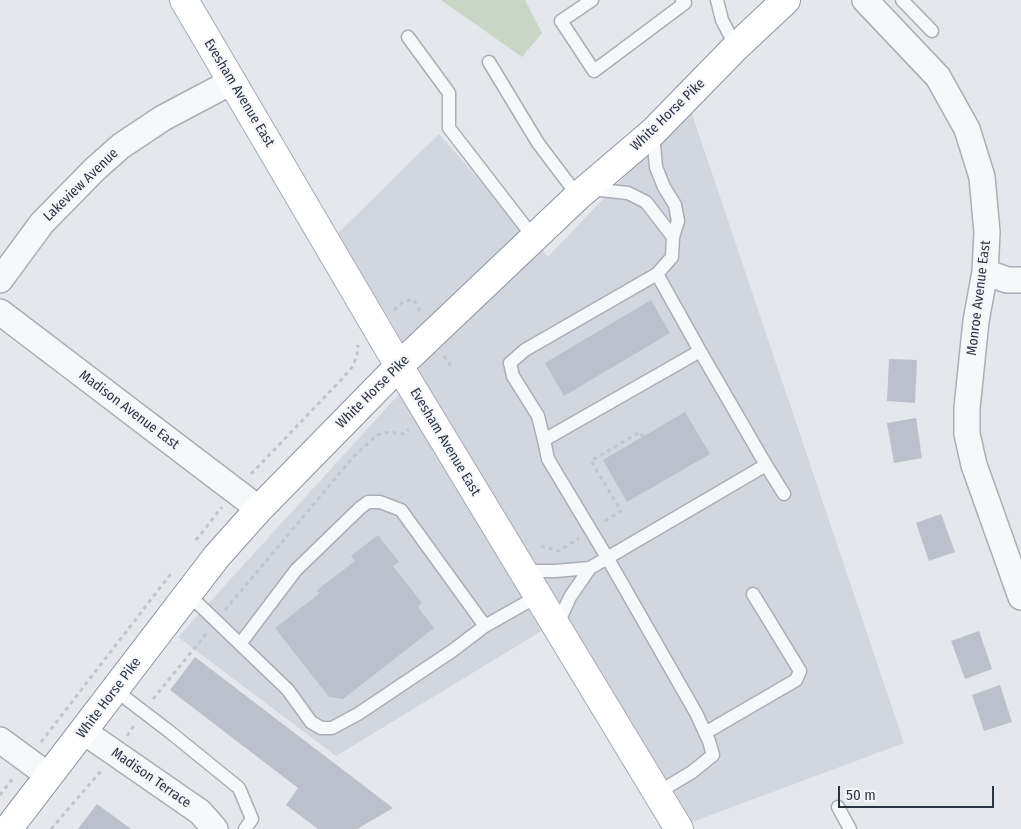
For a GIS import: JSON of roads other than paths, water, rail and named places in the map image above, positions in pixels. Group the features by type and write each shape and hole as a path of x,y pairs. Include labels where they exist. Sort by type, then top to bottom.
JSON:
{"main road":[{"name":"Evesham Avenue East","path":"184,0 426,412 679,829"},
{"name":"White Horse Pike","path":"8,829 217,556 259,508 399,366 534,238 653,132 780,1"}],"street":[{"name":"Monroe Avenue East","path":"865,0 938,76 968,129 982,177 988,232 985,272 976,321 967,408 967,434 974,465 1021,596"},
{"name":"Lakeview Avenue","path":"0,280 42,223 94,169 121,146 163,118 233,81"},
{"path":"985,272 1007,280 1021,280"},
{"name":"Madison Avenue East","path":"0,312 259,508"},
{"name":"Madison Terrace","path":"83,731 200,812 215,829"},
{"path":"0,740 49,776"}],"lane":[{"path":"592,0 561,21 594,71 685,3 682,0"},
{"path":"717,0 722,20 736,47"},
{"path":"902,0 932,31"},
{"path":"408,37 449,93 450,128 534,238"},
{"path":"489,62 538,143 583,193 628,193 646,202 674,236"},
{"path":"653,132 656,167 664,187 675,205 678,221 672,257 657,274 525,350 510,363 513,376 538,416 548,459 696,713 713,755 692,772 657,793"},
{"path":"657,274 784,494"},
{"path":"544,440 700,351"},
{"path":"523,571 590,568 766,465"},
{"path":"240,644 296,570 354,513 368,502 380,502 401,510 486,626"},
{"path":"556,627 570,597 590,568"},
{"path":"188,594 288,690 310,722 321,728 332,728 358,714 486,626 538,596"},
{"path":"705,733 796,680 800,671 753,594"},
{"path":"115,690 238,788 252,819 245,829"},
{"path":"838,807 850,829"}]}
